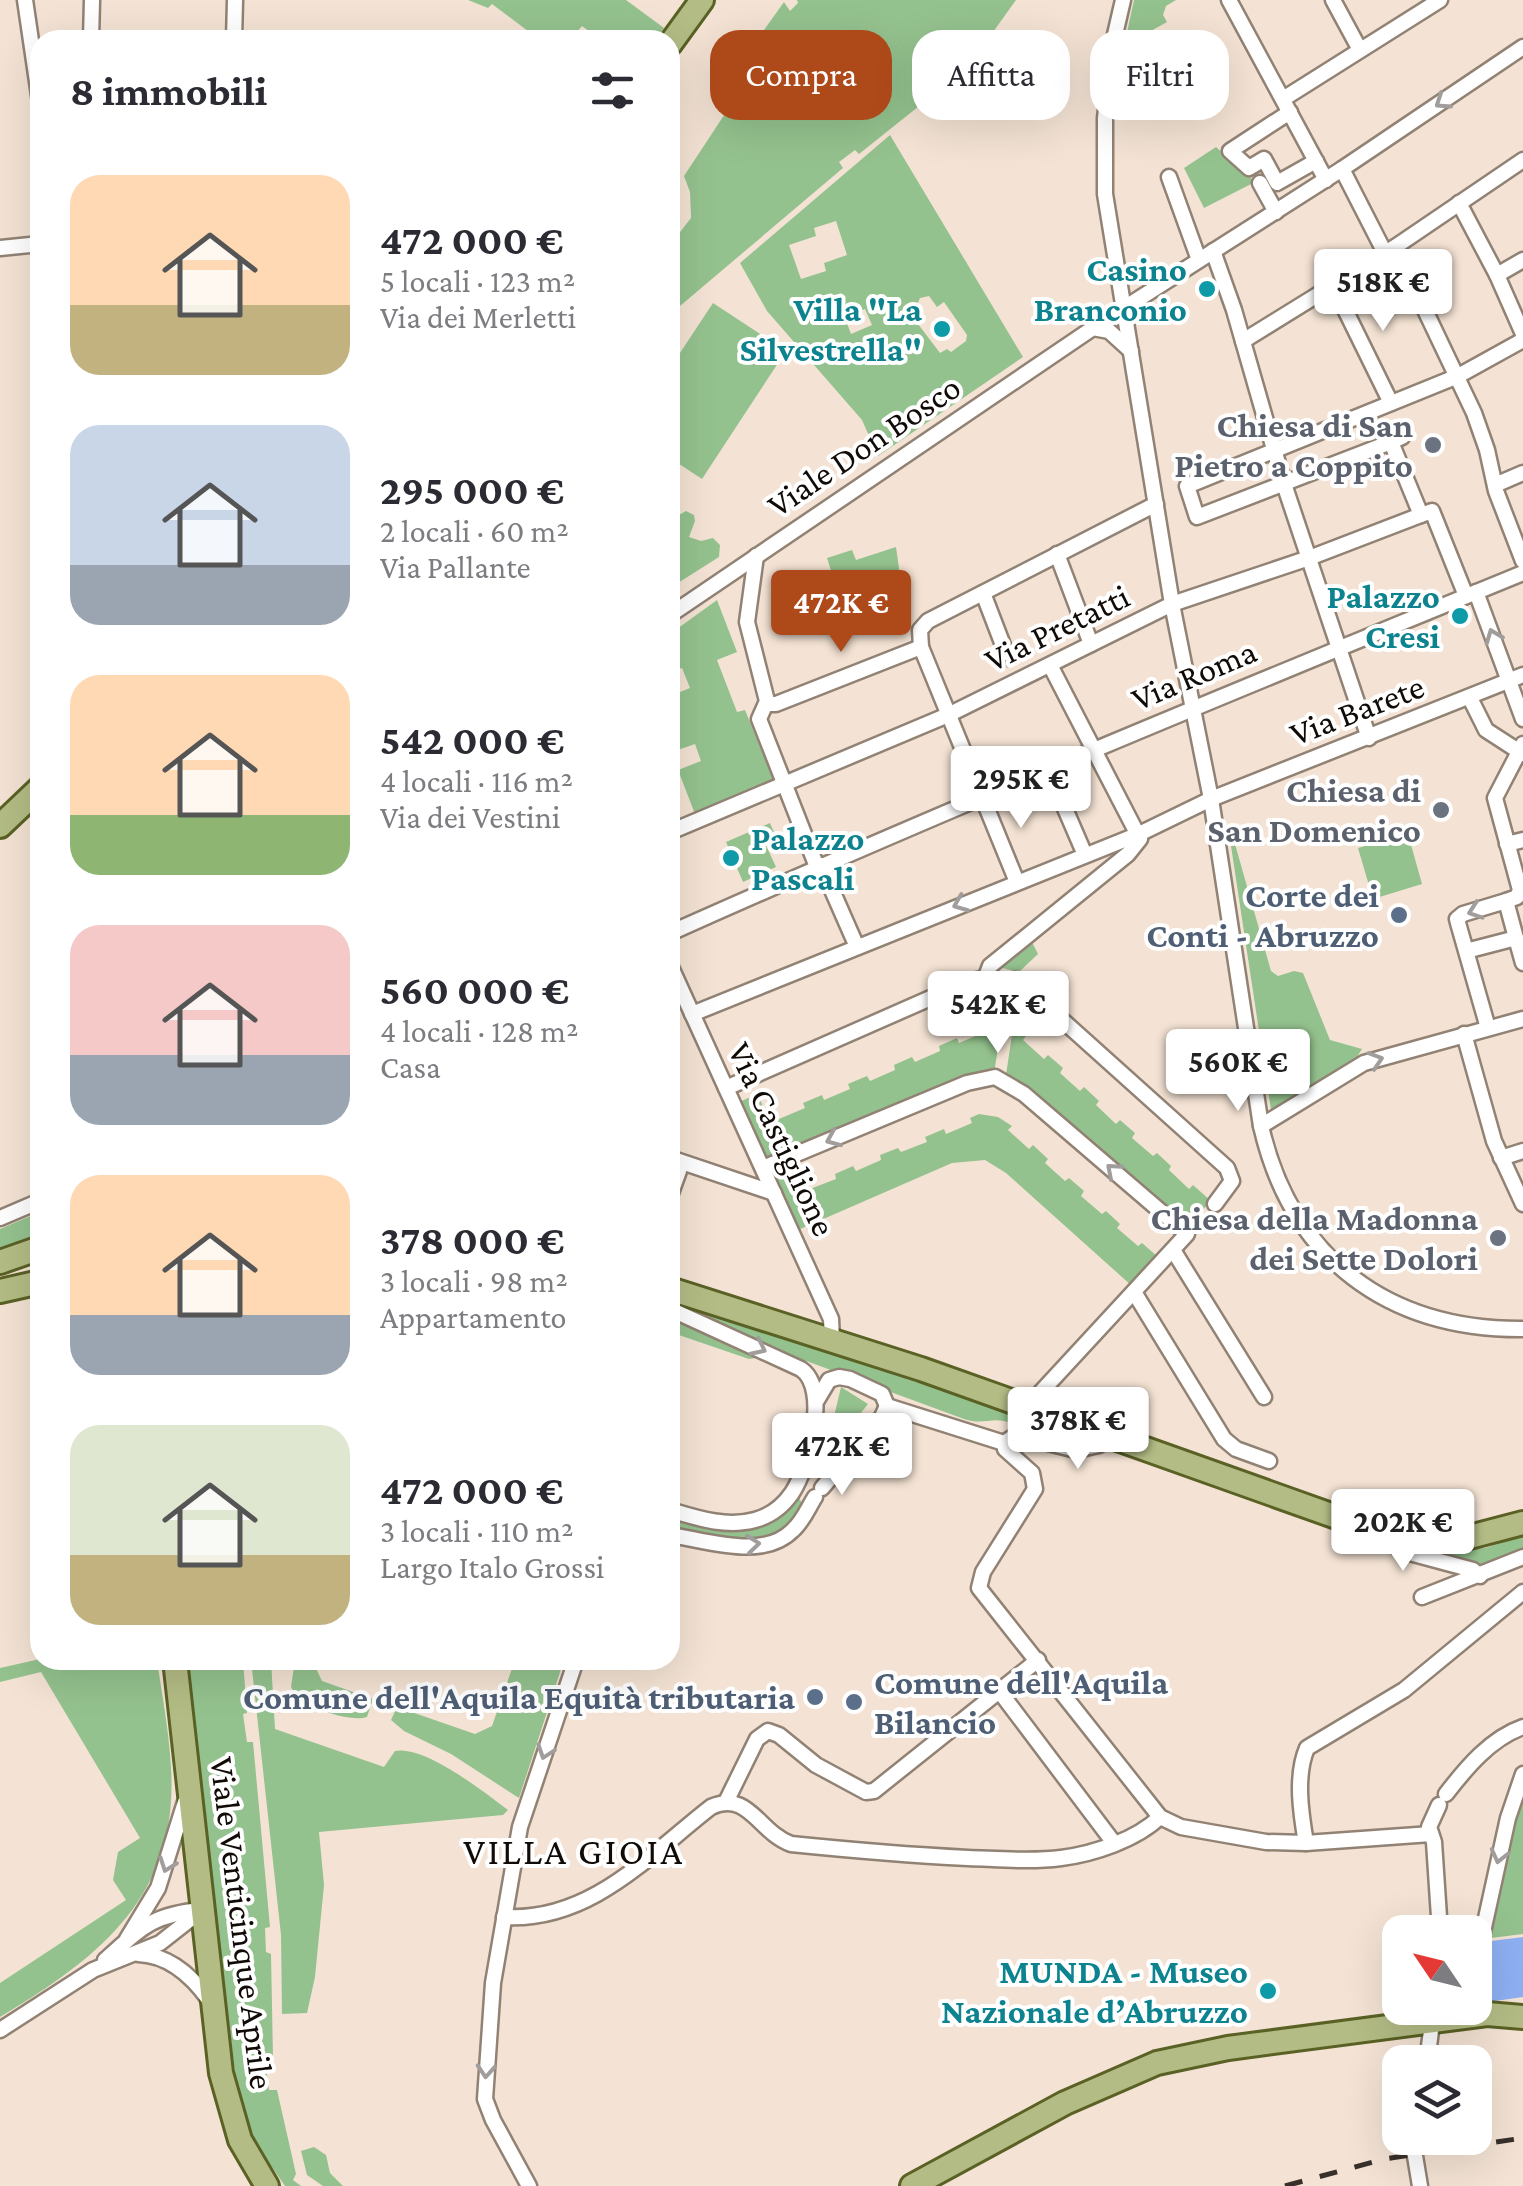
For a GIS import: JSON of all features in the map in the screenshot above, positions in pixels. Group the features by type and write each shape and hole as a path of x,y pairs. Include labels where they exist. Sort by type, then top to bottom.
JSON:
{"main road":[{"path":"680,30 702,0"},
{"path":"0,826 15,808"},
{"path":"0,1262 30,1252"},
{"path":"0,1291 30,1284"},
{"path":"680,1292 1032,1408 1378,1533 1414,1540 1458,1540 1523,1522"},
{"name":"Viale Venticinque Aprile","path":"175,1670 221,2074 233,2123 249,2158 268,2186"},
{"path":"1492,2015 1523,2018"},
{"path":"912,2186 1065,2102 1157,2063 1228,2048 1398,2025"}],"street":[{"path":"25,0 30,34"},
{"path":"91,30 92,0"},
{"path":"234,30 235,0"},
{"path":"1123,0 1113,50 1103,168 1172,604 1210,799 1262,1126 1275,1173 1291,1207 1316,1243 1346,1274 1384,1299 1430,1318 1484,1328 1523,1329"},
{"path":"1230,0 1326,180"},
{"path":"1333,0 1360,50"},
{"path":"1316,160 1278,182 1264,159 1249,168 1230,151 1417,6 1440,0"},
{"name":"Viale Don Bosco","path":"680,608 1124,307 1326,180 1523,47"},
{"path":"1243,341 1521,164"},
{"path":"1342,169 1458,376 1484,439 1523,561"},
{"path":"1169,177 1199,260"},
{"path":"1260,183 1276,212"},
{"path":"1459,203 1497,275 1523,337 1458,376 1187,486 1197,517 1396,436 1420,515 1432,510 1471,594 1517,678 1523,719"},
{"path":"0,248 30,245"},
{"path":"1213,251 1284,484 1369,738"},
{"path":"1497,275 1523,260"},
{"path":"1333,285 1391,403"},
{"path":"1093,328 1110,331 1132,351"},
{"path":"1494,479 1523,472"},
{"path":"1017,882 918,634 925,622 1156,504"},
{"name":"Via Pretatti","path":"680,828 948,715 1172,604 1420,515"},
{"path":"1058,554 1091,644"},
{"path":"756,556 758,564 747,622 767,704 759,719 857,947"},
{"name":"Via Roma","path":"680,929 1192,706 1523,573"},
{"path":"983,593 1006,653"},
{"path":"767,704 779,703 921,647"},
{"path":"985,979 990,966 1140,840 1050,665"},
{"name":"Via Barete","path":"692,1014 1139,834 1210,799 1517,678"},
{"path":"1470,698 1486,730 1521,757 1495,798 1515,842 1520,893 1506,902 1458,917 1488,1028"},
{"path":"1048,769 1084,855"},
{"path":"0,826 15,808"},
{"path":"1506,902 1517,929 1523,963"},
{"path":"1466,952 1517,929"},
{"path":"726,1088 967,982 985,979 1041,1001 1223,1164 1232,1181 1215,1204"},
{"name":"Via Castiglione","path":"680,987 831,1319 832,1340"},
{"path":"1262,1126 1364,1063 1523,1019"},
{"path":"1464,1034 1501,1158 1523,1204"},
{"path":"762,1168 967,1083 995,1078 1026,1095 1187,1234 1041,1392 1032,1408"},
{"path":"1501,1158 1523,1150"},
{"path":"680,1165 774,1193"},
{"path":"0,1218 30,1206"},
{"path":"1173,1250 1264,1397"},
{"path":"1134,1292 1224,1439 1236,1449 1269,1461"},
{"path":"680,1314 801,1369 812,1380 817,1400"},
{"path":"680,1513 710,1521 754,1520 777,1510 798,1481 817,1400 826,1383 839,1377 882,1394 887,1406 882,1417 819,1492 791,1534 763,1544 728,1546 680,1537"},
{"path":"887,1406 1004,1442 1016,1435 1082,1450 1099,1444 1106,1434"},
{"path":"1004,1442 1005,1450 1032,1473 1034,1489 978,1585 1160,1817 1181,1827 1255,1841 1306,1843 1431,1834"},
{"path":"798,1481 815,1474 819,1492"},
{"path":"798,1481 804,1496 819,1492"},
{"path":"1378,1533 1400,1550 1473,1570 1480,1576"},
{"path":"1422,1597 1523,1557"},
{"path":"1306,1843 1301,1798 1307,1748 1404,1690 1523,1592"},
{"path":"726,1802 765,1732 776,1734 816,1765 872,1792 1038,1660"},
{"path":"529,2186 492,2120 485,2098 493,1983 522,1818 573,1670"},
{"path":"1000,1692 1114,1844"},
{"path":"1438,1915 1430,1820 1480,1755 1508,1733 1523,1727"},
{"path":"1485,1915 1523,1774"},
{"path":"127,1938 152,1901 164,1873 189,1784"},
{"path":"504,1916 544,1915 581,1902 621,1880 706,1810 726,1802 741,1805 770,1832 795,1845 1028,1860 1067,1858 1114,1844 1160,1817"},
{"path":"0,2030 93,1970 127,1938 163,1916 202,1910"},
{"path":"93,1970 168,1938 202,1910"},
{"path":"132,1955 152,1955 171,1963 196,1983 211,2003"},
{"path":"1415,2155 1420,2186"}],"green space":[{"path":"468,0 626,0 664,28 587,30 582,26 579,30 527,30 492,4 488,8"},
{"path":"797,0 1016,0 995,30 912,30 912,112 859,154 855,150 839,162 843,168 680,306 680,232 691,218 690,192 684,176 721,120 892,120 892,30 764,30 784,2 790,11"},
{"path":"1134,0 1176,0 1166,6 1163,15 1167,22 1153,30 1128,30"},
{"path":"890,135 1023,357 878,456 862,420 767,311 740,263","holes":["836,221 847,255 824,263 826,271 801,279 789,245 816,236 814,228","929,296 937,307 944,302 967,335 966,341 951,352 947,349 940,353 918,324 924,318 917,305 920,298","865,309 872,325 851,334 845,318"]},
{"path":"1216,147 1255,182 1204,208 1184,168"},
{"path":"713,303 786,351 702,479 680,465 680,353"},
{"path":"686,511 694,515 689,537 701,541 713,538 720,545 719,557 680,582 680,514"},
{"path":"896,547 904,604 848,623 827,558 852,550 856,560"},
{"path":"717,600 737,652 717,660 737,712 745,710 774,781 695,814 680,775 680,769 701,761 695,744 680,749 680,692 690,688 680,669 680,627"},
{"path":"770,823 776,837 765,843 776,867 743,882 726,842"},
{"path":"1408,834 1422,884 1373,899 1358,848"},
{"path":"1235,844 1271,971 1278,976 1294,971 1303,973 1330,1040 1362,1049 1357,1057 1271,1110 1231,846"},
{"path":"1031,940 1038,954 1019,972 998,967"},
{"path":"1002,1024 994,1073 979,1073 766,1162 739,1102 758,1094 767,1117 777,1114 779,1119 805,1108 803,1103 822,1095 824,1100 850,1089 848,1084 867,1076 870,1081 895,1070 894,1065 912,1057 915,1062 940,1051 939,1046 957,1038 959,1043 985,1032 984,1027"},
{"path":"1013,1028 1026,1036 1023,1040 1044,1059 1048,1055 1063,1068 1060,1073 1080,1091 1084,1087 1116,1124 1120,1120 1135,1133 1132,1138 1153,1156 1157,1153 1189,1189 1193,1185 1211,1201 1187,1227 1022,1084 1006,1075"},
{"path":"979,1114 998,1117 1012,1126 1008,1130 1029,1149 1033,1145 1065,1181 1069,1178 1084,1191 1081,1196 1102,1214 1106,1211 1120,1224 1117,1228 1138,1246 1142,1243 1158,1257 1132,1286 1006,1173 985,1160 952,1163 798,1230 772,1173 789,1165 799,1188 808,1185 810,1189 836,1179 835,1174 853,1166 856,1171 881,1160 880,1155 898,1148 901,1152 927,1142 925,1137 944,1129 946,1134 972,1123 970,1118"},
{"path":"30,1216 30,1237 0,1248 0,1229"},
{"path":"680,1301 885,1365 1084,1439 1004,1421 964,1419 790,1355 680,1308"},
{"path":"680,1319 763,1357 749,1359 680,1335"},
{"path":"841,1387 868,1404 824,1459"},
{"path":"799,1498 802,1503 794,1521 781,1532 746,1540 680,1530 680,1515 730,1526"},
{"path":"1523,1536 1523,1550 1475,1567 1427,1551 1485,1548"},
{"path":"30,1661 30,1670 158,1670 171,1767 170,1812 162,1852 147,1887 126,1918 70,1971 0,2017 0,1983 126,1900 113,1880 118,1852 140,1838 41,1672 0,1682 0,1668"},
{"path":"187,1670 244,1670 247,1713 243,1714 247,1742 253,1742 270,1927 265,1928 266,1952 271,1954 273,2058 266,2067 269,2090 277,2090 296,2174 293,2180 301,2186 285,2186 254,2141 236,2082"},
{"path":"252,1670 272,1670 275,1729 384,1767 395,1751 422,1755 454,1771 508,1810 503,1815 319,1832 324,1885 315,1977 307,2013 282,2014 281,1935"},
{"path":"294,1670 317,1670 322,1681 373,1699 367,1717 337,1715 304,1701 291,1687"},
{"path":"512,1670 561,1670 519,1798 391,1720 397,1707 475,1734 492,1726"},
{"path":"1523,1799 1523,1934 1492,1938 1503,1868"},
{"path":"314,2147 326,2155 330,2173 343,2186 323,2186 307,2175 301,2151"}],"water":[{"path":"1523,1937 1523,1997 1492,2001 1492,1941"}],"tunnel":[{"path":"1006,653 1016,676"}],"railway":[{"path":"1285,2186 1384,2159 1523,2138"}],"place":[{"name":"Casino Branconio","path":"1207,289"},
{"name":"Villa \"La Silvestrella\"","path":"942,329"},
{"name":"Chiesa di San Pietro a Coppito","path":"1433,445"},
{"name":"Palazzo Cresi","path":"1460,616"},
{"name":"Chiesa di San Domenico","path":"1441,810"},
{"name":"Palazzo Pascali","path":"731,858"},
{"name":"Corte dei Conti - Abruzzo","path":"1399,915"},
{"name":"Chiesa della Madonna dei Sette Dolori","path":"1498,1238"},
{"name":"Comune dell'Aquila Equità tributaria","path":"815,1697"},
{"name":"Comune dell'Aquila Bilancio","path":"854,1702"},
{"name":"MUNDA - Museo Nazionale d’Abruzzo","path":"1268,1991"}],"district":[{"name":"VILLA GIOIA","path":"574,1851"}]}
